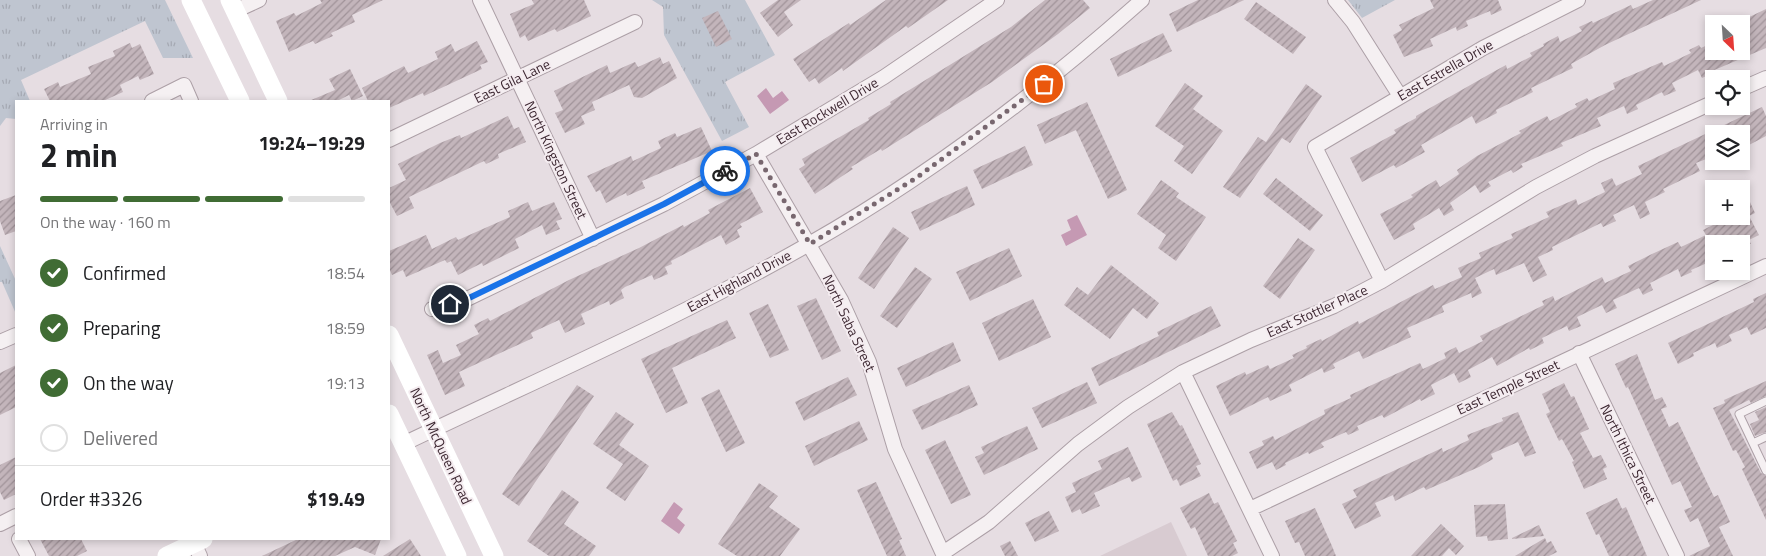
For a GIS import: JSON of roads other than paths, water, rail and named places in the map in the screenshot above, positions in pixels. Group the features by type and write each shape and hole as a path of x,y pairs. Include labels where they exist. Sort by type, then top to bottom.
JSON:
{"main road":[{"path":"191,0 240,100"},
{"path":"232,6 278,100"},
{"name":"North McQueen Road","path":"390,337 494,556"},
{"path":"390,419 396,447 457,556"},
{"path":"167,556 199,546"}],"street":[{"path":"232,6 259,0"},
{"name":"North Kingston Street","path":"480,0 593,239"},
{"name":"East Highland Drive","path":"396,447 684,310 810,244 916,178 998,120 1075,60 1142,0"},
{"path":"1335,0 1353,22 1400,96"},
{"name":"East Estrella Drive","path":"1382,280 1315,147 1483,48 1578,0"},
{"name":"East Rockwell Drive","path":"432,309 469,298 593,239 756,154 884,77 991,2"},
{"name":"East Gila Lane","path":"390,140 635,22"},
{"path":"1750,85 1766,78"},
{"path":"154,100 184,85 191,100"},
{"name":"East Stottler Place","path":"943,555 989,522 1078,444 1128,407 1183,372 1251,340 1334,306 1382,280 1536,187 1595,156 1705,106"},
{"name":"North Saba Street","path":"756,154 810,244 841,300 863,347 895,449 943,555"},
{"name":"East Temple Street","path":"1250,509 1766,266"},
{"path":"0,342 15,335"},
{"name":"North Ithica Street","path":"1579,353 1676,556"},
{"path":"1183,372 1272,556"},
{"path":"20,540 28,556"}],"lane":[{"path":"1766,401 1739,414 1766,471"},
{"path":"1753,443 1766,437"}]}
